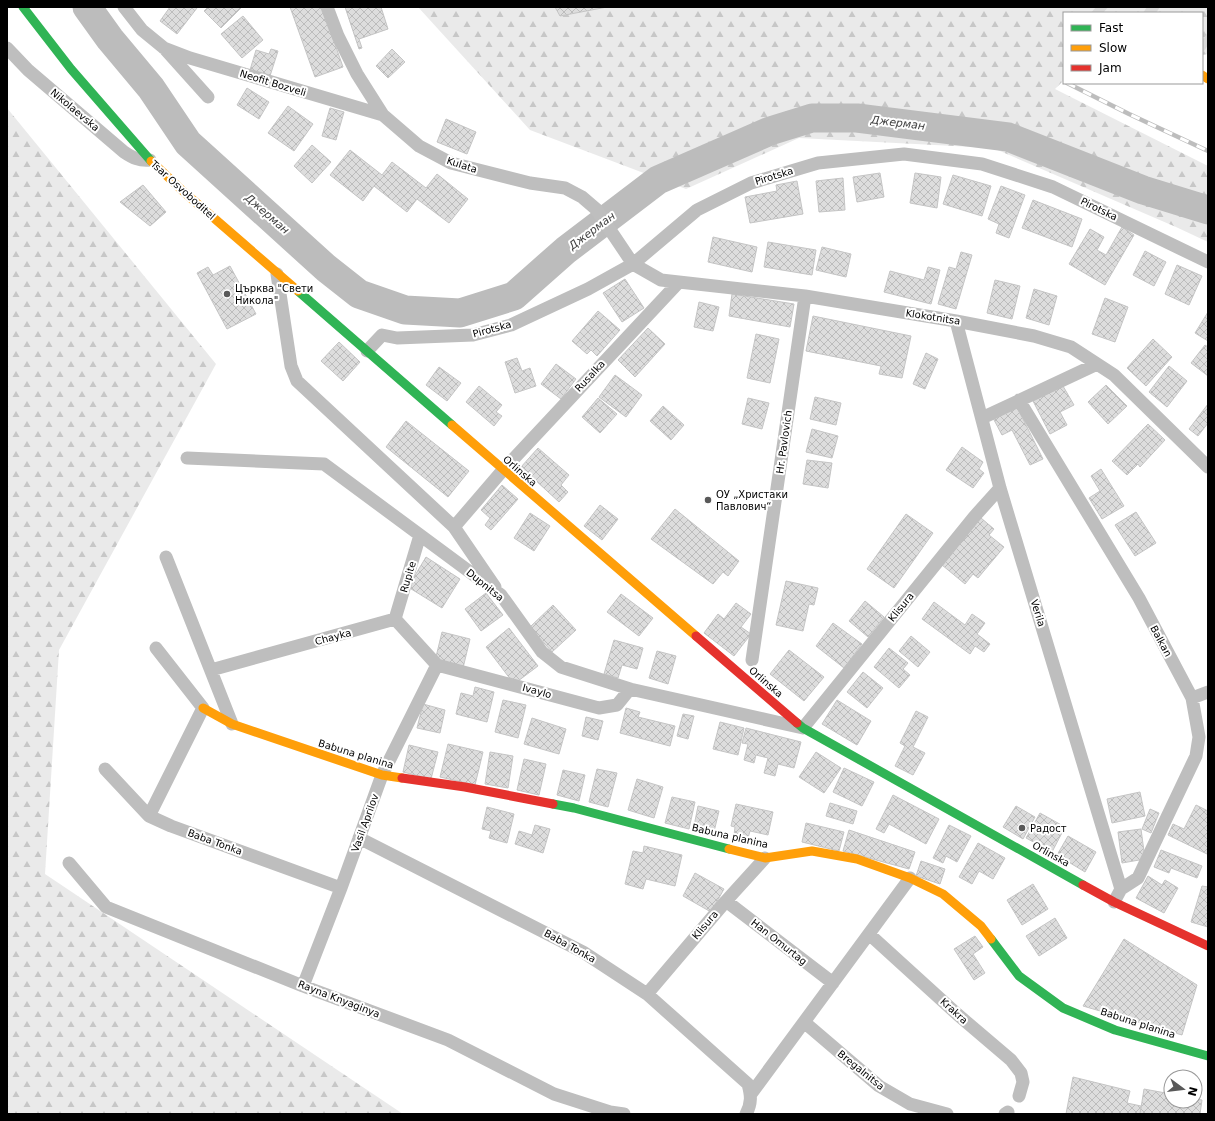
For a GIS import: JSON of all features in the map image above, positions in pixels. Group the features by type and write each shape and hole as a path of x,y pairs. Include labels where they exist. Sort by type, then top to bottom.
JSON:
{"street":[{"name":"Tsar Osvoboditel","path":"23,7 71,69 150,160 185,194 367,351"},
{"path":"124,7 142,30 164,48 208,97"},
{"name":"Kulata","path":"327,7 338,36 357,74 383,115 419,146 451,163 530,183 565,188 582,197 596,209 623,250"},
{"name":"Nikolaevska","path":"7,48 28,70 124,152 133,158 150,160"},
{"name":"Neofit Bozveli","path":"164,48 190,58 383,115"},
{"name":"Pirotska","path":"367,351 382,335 397,338 473,336 511,325 588,289 632,264 697,210 751,183 818,163 904,154 982,164 1053,187 1208,262"},
{"name":"Klokotnitsa","path":"623,250 632,264 661,280 805,296 956,321 1034,336 1071,347 1114,375 1208,467"},
{"path":"277,274 291,366 297,381 454,527 501,595"},
{"name":"Rusalka","path":"454,527 503,470 678,283"},
{"name":"Hr. Pavlovich","path":"752,660 805,296"},
{"name":"Verila","path":"956,321 1000,488 1121,889"},
{"name":"Orlinska","path":"367,351 803,728 1114,902 1208,946"},
{"path":"982,418 1097,364"},
{"name":"Balkan","path":"1019,400 1139,598 1192,698 1199,738 1196,756 1138,878 1121,889"},
{"name":"Dupnitsa","path":"187,458 324,464 501,595 542,652 561,667 630,689 803,728"},
{"name":"Klisura","path":"803,728 974,517 1000,488"},
{"name":"Rupite","path":"395,619 420,535"},
{"path":"166,557 232,724"},
{"path":"395,619 437,665"},
{"name":"Chayka","path":"211,670 395,619"},
{"path":"149,816 203,708 156,648"},
{"name":"Ivaylo","path":"437,665 599,708 617,705 630,689"},
{"name":"Vasil Aprilov","path":"303,986 341,888 382,775 437,665"},
{"path":"1192,698 1208,692"},
{"name":"Babuna planina","path":"203,708 232,724 382,775 465,787 574,808 765,858 812,851 856,859 910,878 943,894 981,926 1019,976 1063,1008 1115,1030 1208,1056"},
{"name":"Baba Tonka","path":"105,769 149,816 171,826 341,888"},
{"name":"Baba Tonka","path":"359,838 583,952 647,994 748,1084 751,1094"},
{"name":"Klisura","path":"647,994 726,901 765,858"},
{"name":"Rayna Knyaginya","path":"69,863 106,907 303,986 448,1040 554,1094 610,1112 624,1114"},
{"path":"746,1114 749,1109 751,1094 910,878"},
{"path":"1114,902 1121,889"},
{"name":"Han Omurtag","path":"726,901 832,983"},
{"name":"Krakra","path":"869,934 957,1014 1011,1060 1021,1073 1023,1082 1018,1096"},
{"name":"Bregalnitsa","path":"804,1022 879,1086 910,1104 947,1114"}],"green space":[{"path":"418,7 1208,7 1208,54 1203,55 1203,12 1063,12 1063,81 1055,89 1208,166 1208,242 993,148 799,138 686,189 530,130"},
{"path":"7,108 216,364 59,650 45,874 403,1114 7,1114"}],"building":[{"path":"170,7 197,8 177,34 160,21"},
{"path":"208,7 241,8 221,28 204,11"},
{"path":"290,7 322,7 343,67 315,77"},
{"path":"345,7 381,7 388,29 359,39 362,48 359,49"},
{"path":"555,7 607,7 560,16"},
{"path":"243,16 263,40 242,58 221,34"},
{"path":"271,49 278,51 270,76 250,70 256,50 269,54"},
{"path":"392,49 405,62 388,78 376,66"},
{"path":"247,88 269,102 259,119 237,105"},
{"path":"288,106 313,124 294,151 268,133"},
{"path":"330,108 344,112 336,140 322,136"},
{"path":"446,119 476,132 467,154 437,142"},
{"path":"312,145 331,162 312,183 294,166"},
{"path":"350,150 382,175 392,162 426,188 437,174 468,199 449,223 417,199 407,212 374,186 363,201 330,175"},
{"path":"880,173 884,197 857,202 853,177"},
{"path":"915,173 941,177 937,208 910,203"},
{"path":"953,175 991,186 982,216 943,204"},
{"path":"843,178 845,210 819,212 816,181"},
{"path":"797,181 803,214 750,223 745,197 777,191 776,185"},
{"path":"143,185 166,212 150,226 120,202"},
{"path":"1001,186 1025,195 1009,238 996,233 999,224 988,219"},
{"path":"1033,200 1082,219 1072,247 1022,228"},
{"path":"1122,227 1134,235 1105,285 1069,264 1090,229 1104,237 1097,250 1106,255"},
{"path":"713,237 757,247 752,272 708,262"},
{"path":"768,242 816,250 812,275 764,267"},
{"path":"822,247 851,254 846,277 816,270"},
{"path":"1145,251 1166,262 1154,286 1133,275"},
{"path":"961,252 972,255 956,309 938,304 949,267 956,269"},
{"path":"1177,265 1202,276 1189,305 1165,294"},
{"name":"Църква \"Свети Никола\"","path":"230,266 256,314 227,329 197,273 208,267 213,275"},
{"path":"928,267 940,270 931,304 884,292 890,271 924,280"},
{"path":"625,279 644,308 622,322 603,293"},
{"path":"995,280 1020,286 1012,319 987,313"},
{"path":"1034,289 1057,296 1049,325 1026,318"},
{"path":"732,294 794,304 790,327 729,316"},
{"path":"1105,298 1128,307 1115,342 1092,334"},
{"path":"699,302 719,307 713,331 694,327"},
{"path":"598,311 620,330 597,356 591,350 587,354 572,341"},
{"path":"1208,312 1208,341 1195,333"},
{"path":"813,316 911,336 902,378 879,374 881,366 806,351"},
{"path":"648,328 665,344 635,377 618,360"},
{"path":"756,334 779,339 770,383 747,378"},
{"path":"1153,339 1172,357 1146,386 1127,368"},
{"path":"339,342 360,362 343,381 321,361"},
{"path":"1205,345 1208,347 1208,376 1191,363"},
{"path":"926,353 938,359 925,389 913,384"},
{"path":"517,358 522,371 530,368 536,386 515,393 505,362"},
{"path":"556,364 576,379 561,399 541,384"},
{"path":"1169,366 1187,381 1167,407 1149,392"},
{"path":"439,367 461,383 447,401 426,385"},
{"path":"615,375 642,395 626,417 599,397"},
{"path":"1106,385 1127,406 1108,424 1088,402"},
{"path":"479,386 502,405 496,412 502,416 494,426 466,402"},
{"path":"1063,386 1074,405 1060,412 1067,425 1050,434 1033,401"},
{"path":"815,397 841,403 836,425 810,419"},
{"path":"598,398 617,414 600,433 582,417"},
{"path":"748,398 769,403 762,429 742,424"},
{"path":"1208,404 1208,423 1198,436 1189,429"},
{"path":"663,406 684,425 671,440 650,421"},
{"path":"1017,407 1043,459 1030,465 1012,430 1002,435 993,418"},
{"path":"406,421 469,471 448,497 386,447"},
{"path":"1148,424 1165,440 1140,467 1138,464 1127,475 1112,461"},
{"path":"812,429 838,436 832,458 806,452"},
{"path":"962,447 983,462 979,469 984,473 973,488 946,470"},
{"path":"538,448 569,475 561,485 568,492 559,502 521,467"},
{"path":"807,460 832,463 828,488 803,484"},
{"path":"1101,469 1124,506 1102,519 1089,498 1100,491 1091,476"},
{"path":"502,485 518,499 491,530 485,525 490,518 481,510"},
{"path":"600,505 618,519 602,540 584,526"},
{"path":"675,509 739,561 728,576 723,572 713,584 651,539"},
{"path":"1136,512 1156,543 1135,556 1115,525"},
{"path":"530,513 550,526 534,551 514,538"},
{"path":"906,514 933,533 894,588 867,569"},
{"path":"981,518 994,529 989,535 1004,547 978,578 973,574 965,584 942,565"},
{"path":"426,557 460,579 442,608 408,587"},
{"path":"786,581 818,588 814,605 809,604 803,631 776,625"},
{"path":"486,593 503,615 481,631 465,609"},
{"path":"621,594 653,618 639,636 607,612"},
{"path":"865,601 884,617 868,637 849,621"},
{"path":"934,602 965,625 972,614 985,623 977,634 990,644 984,652 975,646 970,654 922,619"},
{"path":"736,603 751,614 741,627 751,634 734,656 704,633 718,614 724,619"},
{"path":"553,605 576,630 552,652 530,627"},
{"path":"833,623 862,644 844,668 816,646"},
{"path":"509,628 538,666 514,684 486,647"},
{"path":"442,632 470,639 463,668 435,661"},
{"path":"911,636 930,652 918,667 899,651"},
{"path":"614,640 643,648 637,669 622,665 618,678 604,674"},
{"path":"889,648 908,663 903,669 910,675 899,688 874,667"},
{"path":"789,650 824,677 804,701 770,674"},
{"path":"657,651 676,656 668,684 649,678"},
{"path":"863,672 883,688 867,708 847,692"},
{"path":"475,687 494,692 487,722 456,714 461,693 473,696"},
{"path":"503,700 526,705 518,738 495,732"},
{"path":"837,700 871,721 857,745 822,724"},
{"path":"423,704 445,710 440,733 417,728"},
{"path":"626,708 640,712 638,717 675,726 670,746 620,733"},
{"path":"916,711 928,717 913,747 925,753 913,775 895,766 905,746 900,743"},
{"path":"683,714 694,716 688,739 677,736"},
{"path":"586,717 603,721 598,740 582,736"},
{"path":"532,718 566,729 559,754 524,744"},
{"path":"720,722 744,728 738,755 713,749"},
{"path":"746,728 801,742 794,768 778,764 775,776 764,773 768,758 756,755 754,763 744,760 748,744 742,743"},
{"path":"448,744 483,752 475,785 440,777"},
{"path":"409,745 438,752 431,779 403,772"},
{"path":"490,752 513,756 508,788 485,784"},
{"path":"816,752 841,768 824,793 799,777"},
{"path":"524,759 546,764 539,795 517,790"},
{"path":"844,768 874,782 862,806 833,792"},
{"path":"597,769 617,773 608,807 589,802"},
{"path":"563,770 585,775 579,801 557,795"},
{"path":"637,779 663,787 654,818 628,810"},
{"path":"1140,792 1145,816 1112,823 1107,799"},
{"path":"893,795 939,819 926,844 889,824 884,833 876,829"},
{"path":"672,797 695,802 689,829 665,823"},
{"path":"830,803 857,811 853,824 826,816"},
{"path":"736,804 773,812 768,835 750,831 748,838 734,835 735,827 731,826"},
{"path":"1196,805 1208,811 1207,854 1168,835 1173,824 1184,829"},
{"path":"698,806 719,811 713,836 693,831"},
{"path":"1016,806 1035,817 1023,839 1003,827"},
{"path":"487,807 514,814 507,843 489,838 491,831 482,829"},
{"path":"1150,809 1159,813 1151,833 1142,829"},
{"path":"1040,813 1065,827 1052,852 1026,838"},
{"path":"806,823 844,832 839,851 802,842"},
{"path":"535,825 550,829 543,853 515,844 519,831 532,835"},
{"path":"949,825 971,836 957,862 946,856 943,863 933,858"},
{"path":"1141,829 1145,859 1122,863 1118,832"},
{"path":"849,830 915,852 909,869 843,851"},
{"path":"1068,836 1096,852 1085,872 1057,855"},
{"path":"978,843 1005,858 993,879 979,871 972,884 959,877"},
{"path":"644,846 682,855 675,886 646,879 643,889 625,884 633,851 643,853"},
{"path":"1161,850 1202,866 1197,878 1171,868 1169,873 1154,867"},
{"path":"921,861 945,869 940,884 916,876"},
{"path":"695,873 724,889 711,912 683,896"},
{"path":"1148,876 1162,885 1165,880 1178,888 1164,913 1136,898"},
{"path":"1033,884 1048,909 1022,925 1007,900"},
{"path":"1202,886 1208,887 1208,927 1191,922"},
{"path":"1055,918 1067,938 1039,956 1026,936"},
{"path":"975,936 983,947 973,954 985,973 974,980 954,949"},
{"path":"1124,939 1197,985 1182,1035 1083,1006"},
{"path":"1073,1077 1130,1091 1127,1103 1141,1106 1140,1114 1066,1114"},
{"path":"1144,1089 1163,1093 1163,1109 1201,1109 1200,1114 1140,1114"}],"waterway":[{"name":"Джерман","path":"87,7 110,39 151,88 188,143 326,268 359,294 405,310 460,313 514,296 566,250 658,180 770,131 812,118 857,118 1008,137 1143,190 1208,210"}],"tunnel":[{"path":"1096,7 1102,12"},
{"path":"1147,7 1154,12"},
{"path":"1203,42 1208,45"}],"railway":[{"path":"1069,84 1208,151"}],"traffic: fast":[{"path":"23,7 71,69 151,161"},
{"path":"298,291 452,425"},
{"path":"797,723 803,728 1083,885"},
{"path":"553,804 574,808 729,849"},
{"path":"991,939 1019,976 1063,1008 1115,1030 1208,1056"}],"traffic: slow":[{"path":"1203,76 1208,79"},
{"path":"151,161 185,193 298,291"},
{"path":"452,425 696,636"},
{"path":"203,708 232,724 382,775 402,778"},
{"path":"729,849 765,858 812,851 857,859 910,878 943,894 981,926 991,939"}],"traffic: jam":[{"path":"696,636 797,723"},
{"path":"402,778 465,787 553,804"},
{"path":"1083,885 1114,902 1208,946"}],"place":[{"name":"Църква \"Свети Никола\"","path":"227,294"},
{"name":"ОУ „Христаки Павлович“","path":"708,500"},
{"name":"Радост","path":"1022,828"}]}
